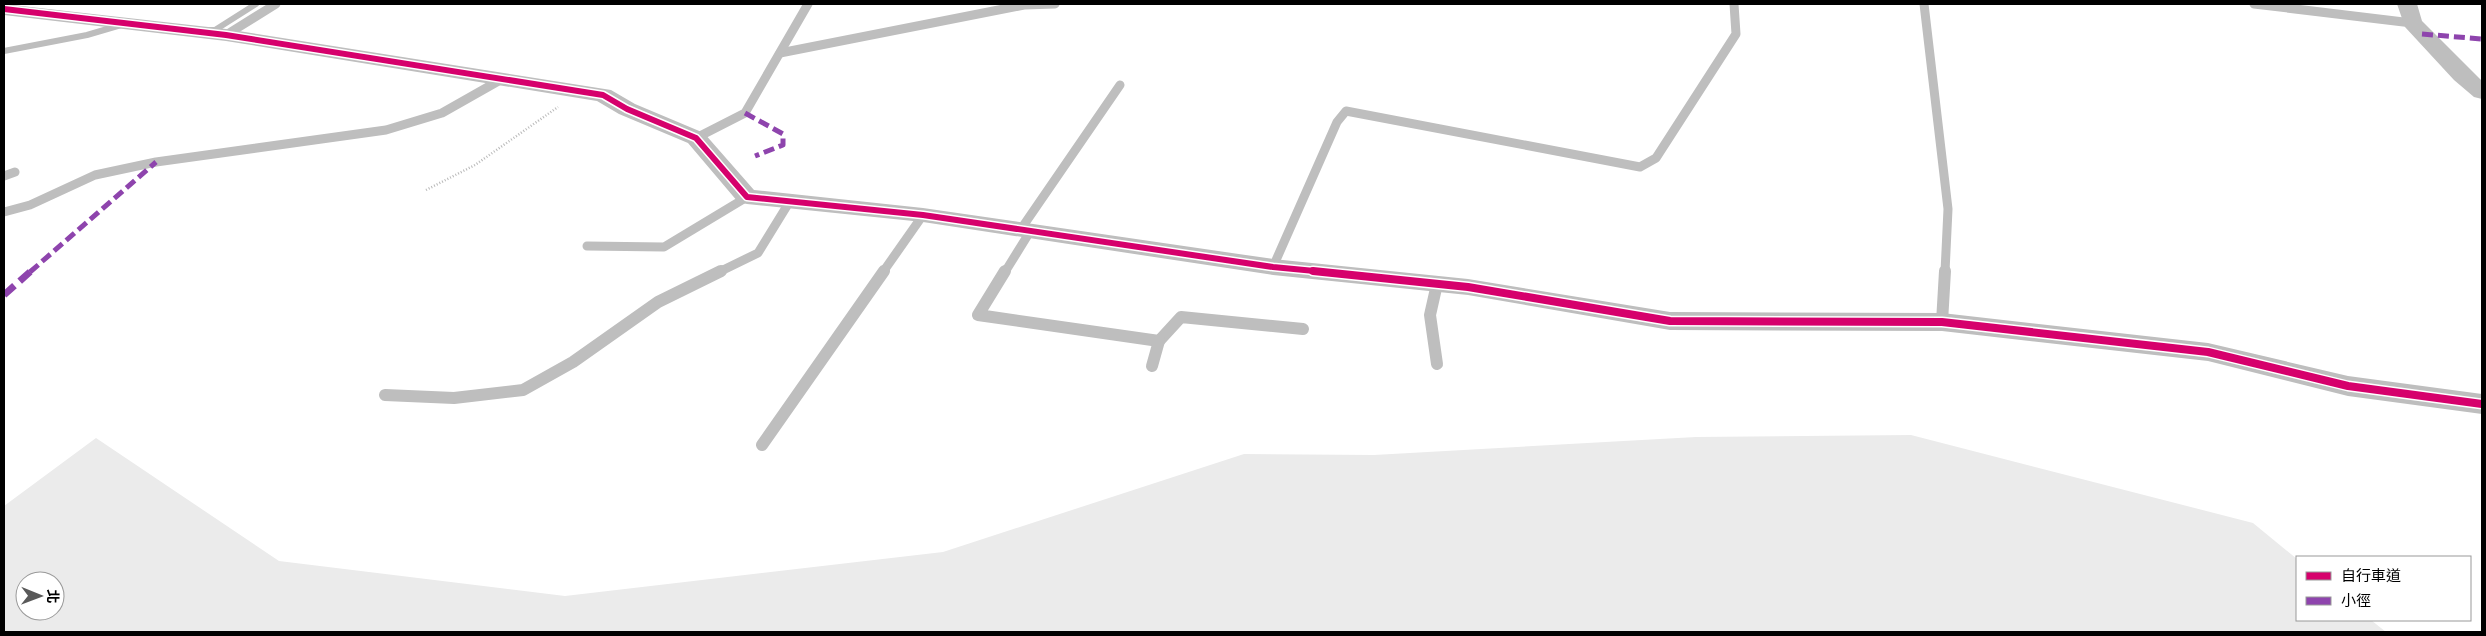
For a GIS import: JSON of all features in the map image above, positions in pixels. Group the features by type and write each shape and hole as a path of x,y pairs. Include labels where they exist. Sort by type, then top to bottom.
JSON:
{"street":[{"path":"4,9 124,25 226,35 603,95 627,109 696,138 747,197 923,215 1273,267 1486,290 1670,321 1942,322 2208,352 2348,386 2482,404"},
{"path":"2409,13 2462,75 2482,92"}],"lane":[{"path":"226,35 276,4"},
{"path":"696,138 745,113 808,4"},
{"path":"780,53 1024,5 1056,4"},
{"path":"1273,267 1336,122 1346,111 1640,167 1656,158 1736,34 1734,4"},
{"path":"1924,4 1948,210 1942,322"},
{"path":"2254,4 2409,13"},
{"path":"4,212 30,205 95,175 156,162 386,130 442,113 502,79"},
{"path":"1120,85 1026,230 978,315 1159,341"},
{"path":"4,176 15,172"},
{"path":"587,246 664,247 747,197"},
{"path":"385,396 454,398 523,390 574,362 658,302 758,253 790,201"},
{"path":"762,445 923,215"},
{"path":"1437,284 1430,315 1438,364"},
{"path":"1152,366 1159,341 1181,317 1303,329"}],"path":[{"path":"426,190 475,165 580,91"}],"shaded area":[{"path":"1911,435 2253,523 2296,558 2296,621 2372,621 2386,632 4,632 4,506 96,438 279,561 565,596 943,552 1244,454 1374,455 1696,437"}],"waterway":[{"path":"209,30 215,30 256,4"},
{"path":"4,51 87,35 121,25"}],"marked path":[{"path":"2422,34 2482,39"},
{"path":"745,113 783,134 783,145 755,156"},
{"path":"4,295 156,162"}],"cycle path":[{"path":"4,9 226,35 603,95 627,109 696,138 747,197 923,215 1273,267 1468,287 1670,321 1942,322 2208,352 2348,386 2482,404"}]}
